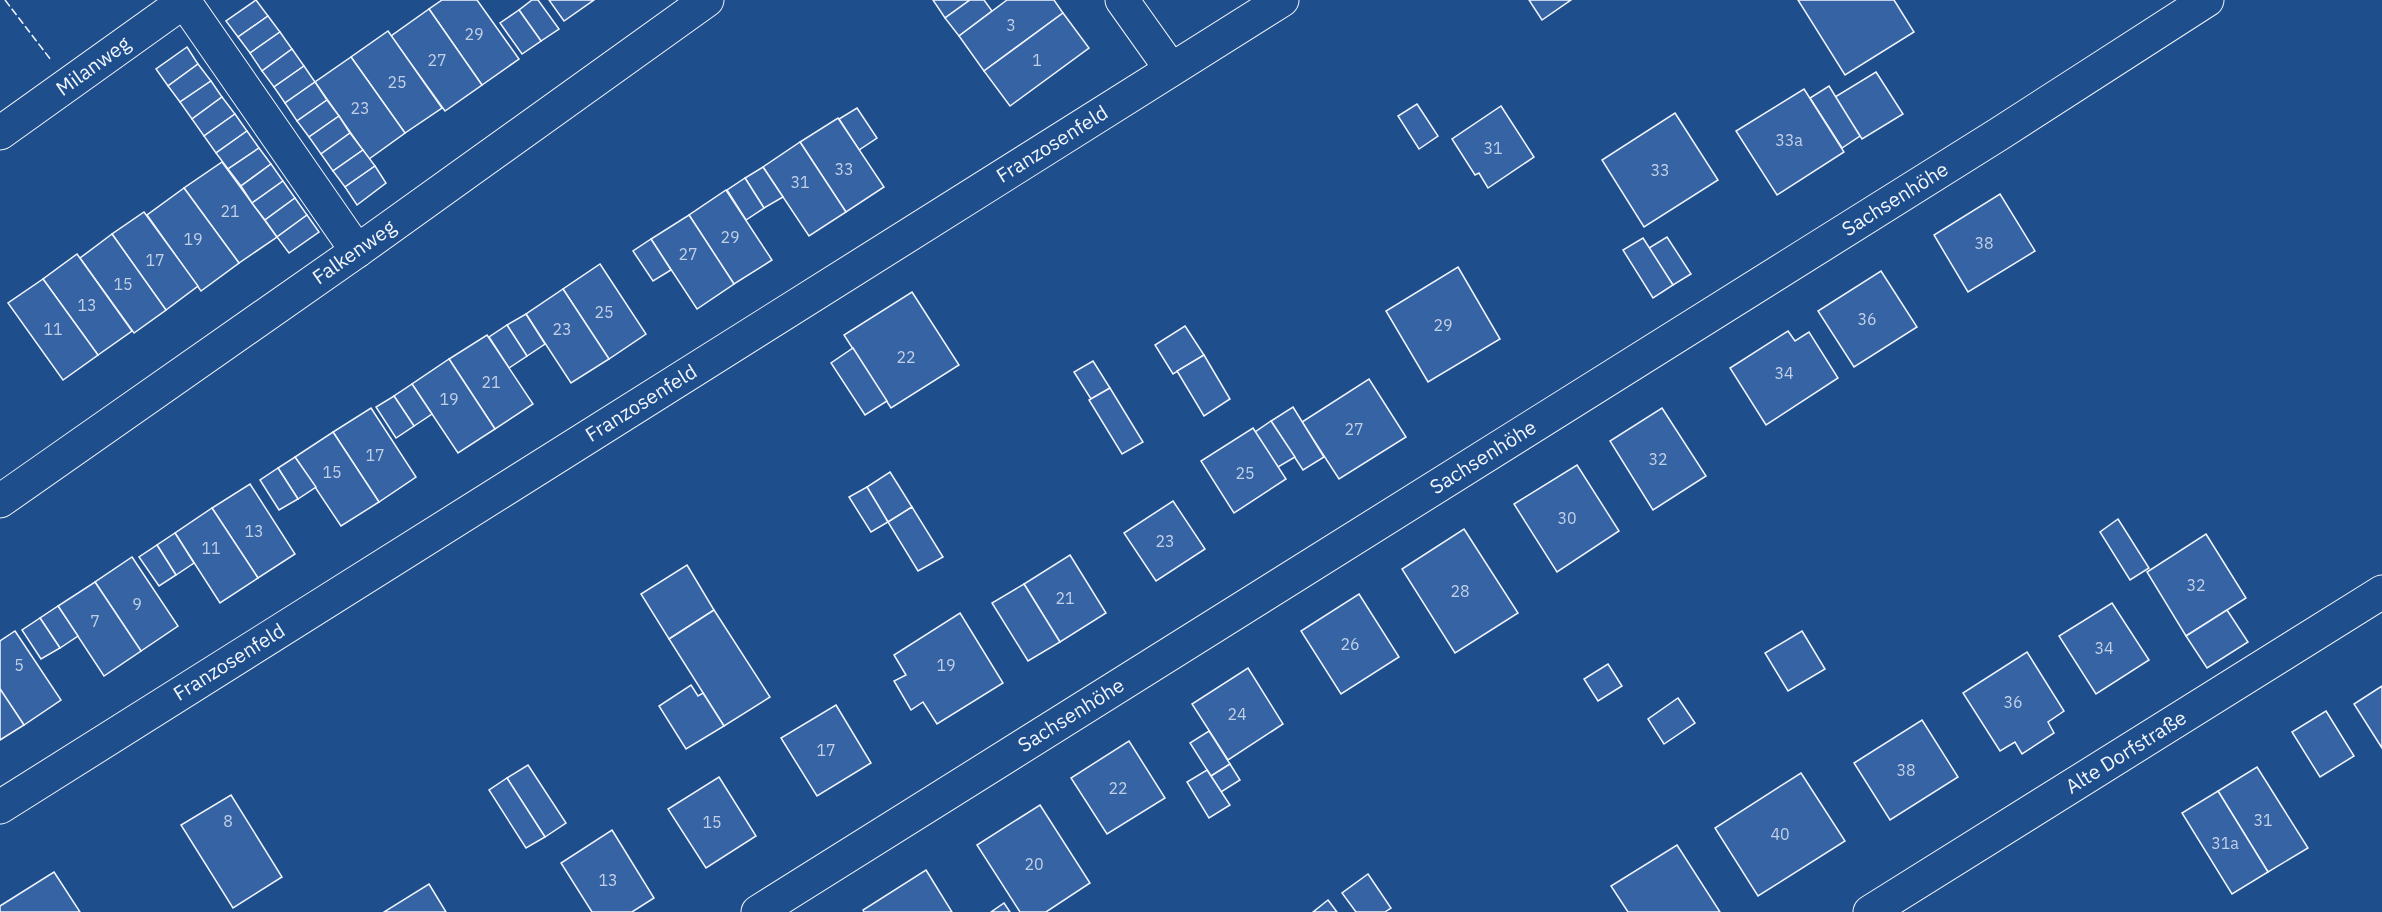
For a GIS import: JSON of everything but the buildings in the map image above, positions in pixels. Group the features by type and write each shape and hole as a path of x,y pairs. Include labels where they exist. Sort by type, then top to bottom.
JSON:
{"street":[{"path":"185,0 357,251"},
{"name":"Milanweg","path":"0,133 185,0"},
{"name":"Falkenweg","path":"0,501 357,251 707,0"},
{"path":"1122,0 1171,69"},
{"name":"Franzosenfeld","path":"0,807 1281,0"},
{"name":"Sachsenhöhe","path":"758,912 1999,134 2207,0"},
{"name":"Alte Dorfstraße","path":"1870,912 2382,592"}],"fence":[{"path":"5,0 51,60"}]}
